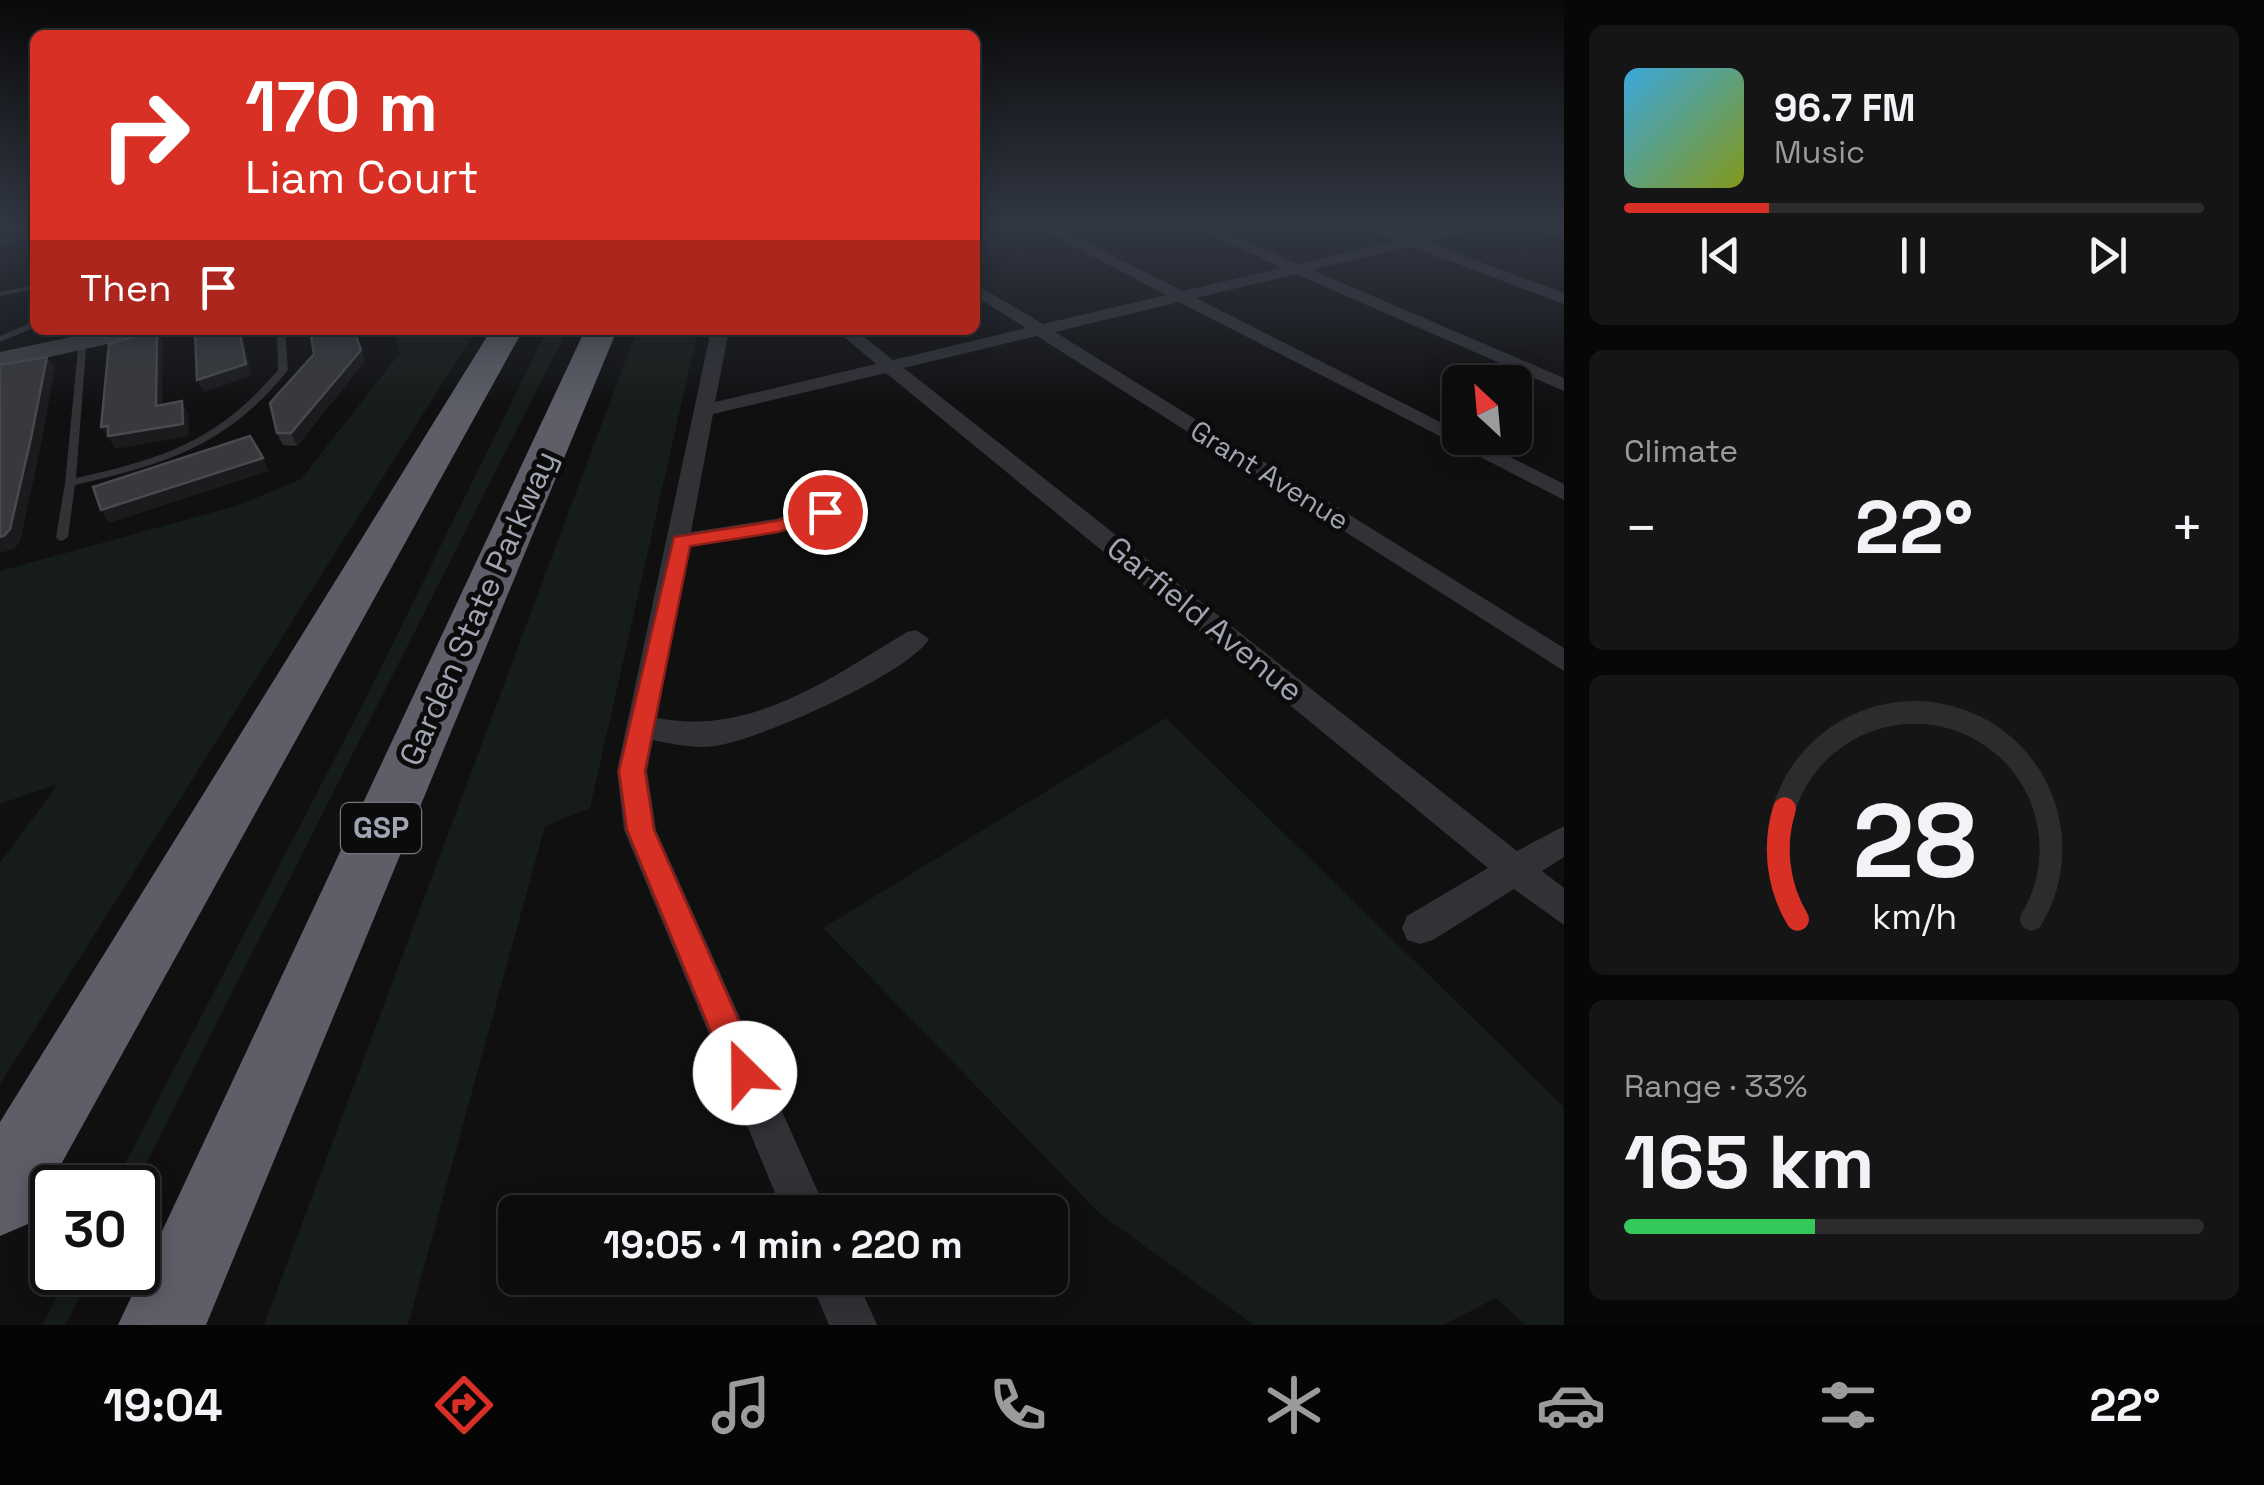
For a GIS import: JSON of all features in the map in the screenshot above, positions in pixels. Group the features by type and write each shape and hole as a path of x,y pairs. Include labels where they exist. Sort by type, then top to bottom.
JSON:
{"highway":[{"path":"0,1196 505,335"},
{"name":"Garden State Parkway","path":"162,1325 599,335"}],"main road":[{"path":"0,353 115,335"}],"street":[{"path":"1159,285 1564,493"},
{"path":"702,411 1226,285"},
{"path":"1335,285 1564,385"},
{"path":"1529,285 1564,298"},
{"name":"Grant Avenue","path":"980,293 1564,661"},
{"path":"719,335 681,541 632,771 640,830 797,1195"},
{"name":"Garfield Avenue","path":"851,335 1564,909"},
{"path":"681,541 778,526 825,512"},
{"path":"642,727 688,735 718,734 753,724 810,704 916,639"},
{"path":"1420,928 1564,840"},
{"path":"840,1295 853,1325"}],"lane":[{"path":"0,294 30,288"},
{"path":"0,353 30,328"},
{"path":"70,483 149,466 207,442 259,403 284,370 282,335"},
{"path":"62,537 82,350 78,343"}],"shaded area":[{"path":"395,335 473,335 0,1084 0,863 58,784 0,804 0,571 236,506 301,479 400,353"},
{"path":"545,335 564,335 145,1165 124,1165 365,700"},
{"path":"635,335 697,335 590,808 545,826 408,1325 264,1325"},
{"path":"1166,718 1564,1107 1564,1325 1525,1325 1496,1298 1443,1325 1254,1325 1099,1213 823,928"},
{"path":"58,1295 80,1295 65,1325 42,1325"}],"building":[{"path":"140,335 157,335 156,406 182,401 183,424 108,436 108,426 101,427 109,344"},
{"path":"195,335 240,335 246,364 197,380"},
{"path":"311,335 356,335 361,350 291,433 277,433 270,403 314,354"},
{"path":"47,357 10,529 0,537 0,365"},
{"path":"250,436 263,458 101,510 93,487"}],"route":[{"path":"745,1073 640,830 632,771 681,541 778,526 825,512"}]}
